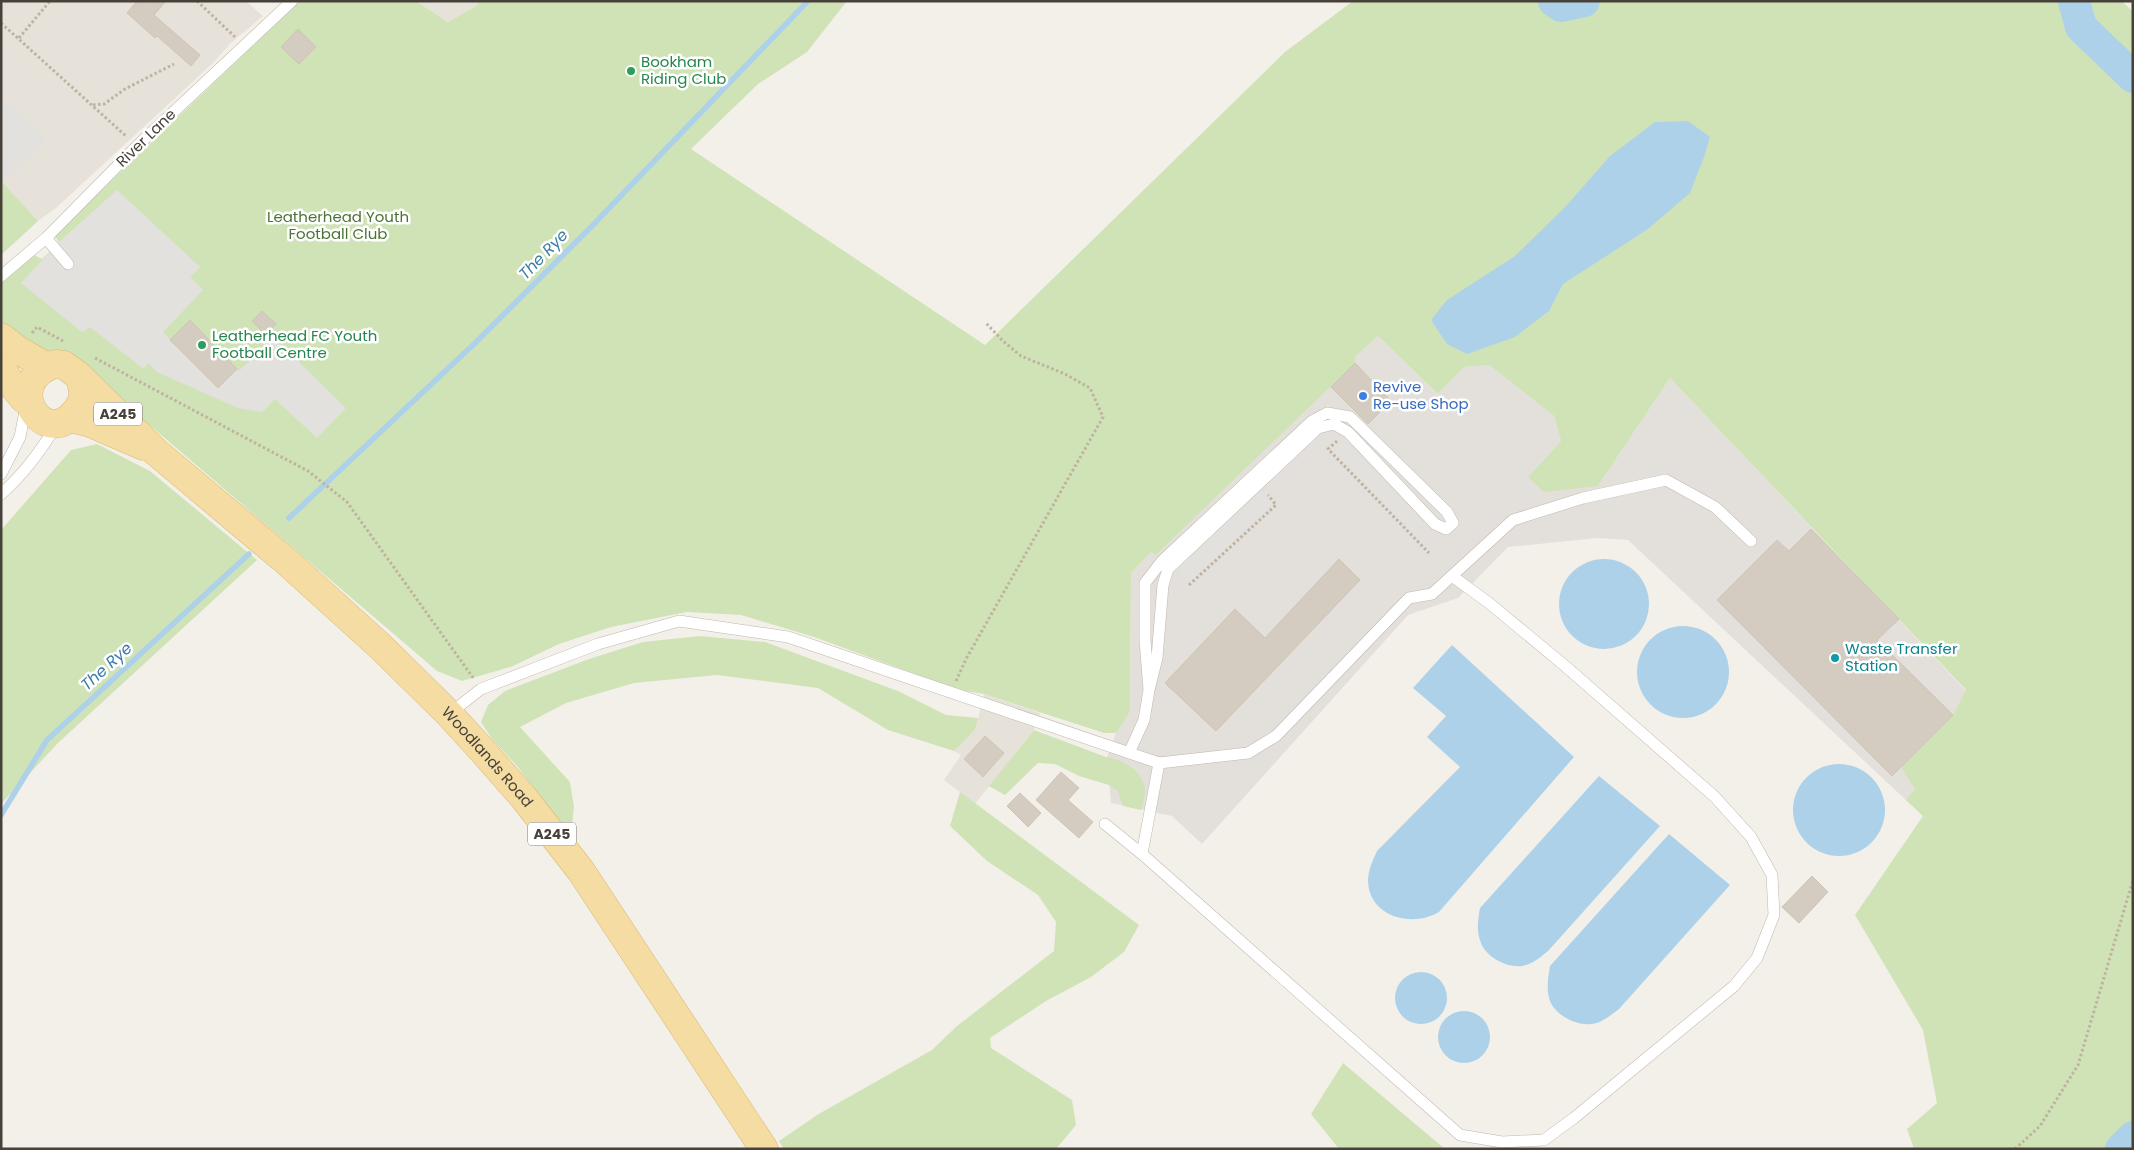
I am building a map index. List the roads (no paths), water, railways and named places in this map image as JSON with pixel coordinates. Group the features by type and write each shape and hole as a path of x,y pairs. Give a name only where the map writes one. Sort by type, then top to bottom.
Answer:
{"main road":[{"path":"25,402 24,390 32,375 47,366 55,364 64,366 84,365 84,395 82,403 64,420 48,423 38,420 31,414 25,402 10,382 7,351 47,366"},
{"name":"Woodlands Road","path":"84,365 156,452 287,562 381,647 449,714 524,798 581,870 764,1149"},
{"name":"Woodlands Road","path":"64,420 90,423 156,452"}],"lane":[{"name":"River Lane","path":"1,276 46,238 137,146 292,1"},
{"path":"46,238 68,264"},
{"path":"1,474 20,437 25,402"},
{"path":"1129,753 1144,720 1157,658 1163,585 1168,568 1318,428 1334,424 1348,432 1435,524 1446,529 1453,523 1446,512 1350,417 1327,413 1312,421 1162,561 1145,583 1145,640 1149,690"},
{"path":"1,494 28,467 64,420"},
{"path":"449,714 481,689 598,644 679,621 788,638 1159,763 1248,753 1276,736 1408,598 1432,594 1513,520 1583,498 1666,480 1715,507 1751,541"},
{"path":"1151,577 1160,574 1163,585"},
{"path":"1105,824 1142,854 1460,1135 1502,1142 1544,1140 1574,1118 1734,986 1757,958 1774,915 1772,875 1751,837 1715,798 1564,665 1489,603 1452,576"},
{"path":"1142,854 1159,763"}],"water":[{"path":"1688,121 1710,137 1690,193 1648,229 1563,284 1549,311 1515,337 1467,354 1447,344 1431,320 1447,300 1515,256 1567,205 1610,156 1655,122"},
{"path":"1604,559 1621,562 1636,572 1646,587 1649,604 1646,621 1636,636 1621,646 1604,649 1587,646 1572,636 1562,621 1559,604 1562,587 1572,572 1587,562"},
{"path":"1683,626 1701,630 1716,639 1725,654 1729,672 1725,690 1716,705 1701,714 1683,718 1665,714 1650,705 1641,690 1637,672 1641,654 1650,639 1665,630"},
{"path":"1452,645 1574,757 1439,912 1428,917 1405,919 1384,911 1376,903 1370,893 1369,873 1377,851 1460,767 1427,737 1446,716 1413,688"},
{"path":"1839,764 1856,768 1871,778 1881,793 1885,810 1881,827 1871,842 1856,852 1839,856 1822,852 1807,842 1797,827 1793,810 1797,793 1807,778 1822,768"},
{"path":"1599,776 1660,826 1543,955 1533,962 1522,966 1510,965 1492,957 1487,953 1479,939 1480,908"},
{"path":"1669,834 1730,885 1619,1009 1596,1023 1586,1024 1568,1019 1557,1011 1550,1001 1548,979 1550,966"},
{"path":"1421,972 1431,974 1439,980 1445,988 1447,998 1445,1008 1439,1016 1431,1022 1421,1024 1411,1022 1403,1016 1397,1008 1395,998 1397,988 1403,980 1411,974"},
{"path":"1464,1011 1474,1013 1482,1019 1488,1027 1490,1037 1488,1047 1482,1055 1474,1061 1464,1063 1454,1061 1446,1055 1440,1047 1438,1037 1440,1027 1446,1019 1454,1013"}],"waterway":[{"name":"The Rye","path":"289,518 473,345 591,227 808,1"},
{"path":"1554,1 1561,6 1584,1"},
{"path":"2074,1 2081,27 2133,77"},
{"name":"The Rye","path":"1,815 47,740 249,554"},
{"path":"2121,1149 2133,1137"}],"place":[{"name":"Bookham Riding Club","path":"631,71"},
{"name":"Leatherhead FC Youth Football Centre","path":"202,345"},
{"name":"Revive Re-use Shop","path":"1363,396"},
{"name":"Waste Transfer Station","path":"1835,658"}],"park label":[{"name":"Leatherhead Youth Football Club","path":"338,226"}]}
